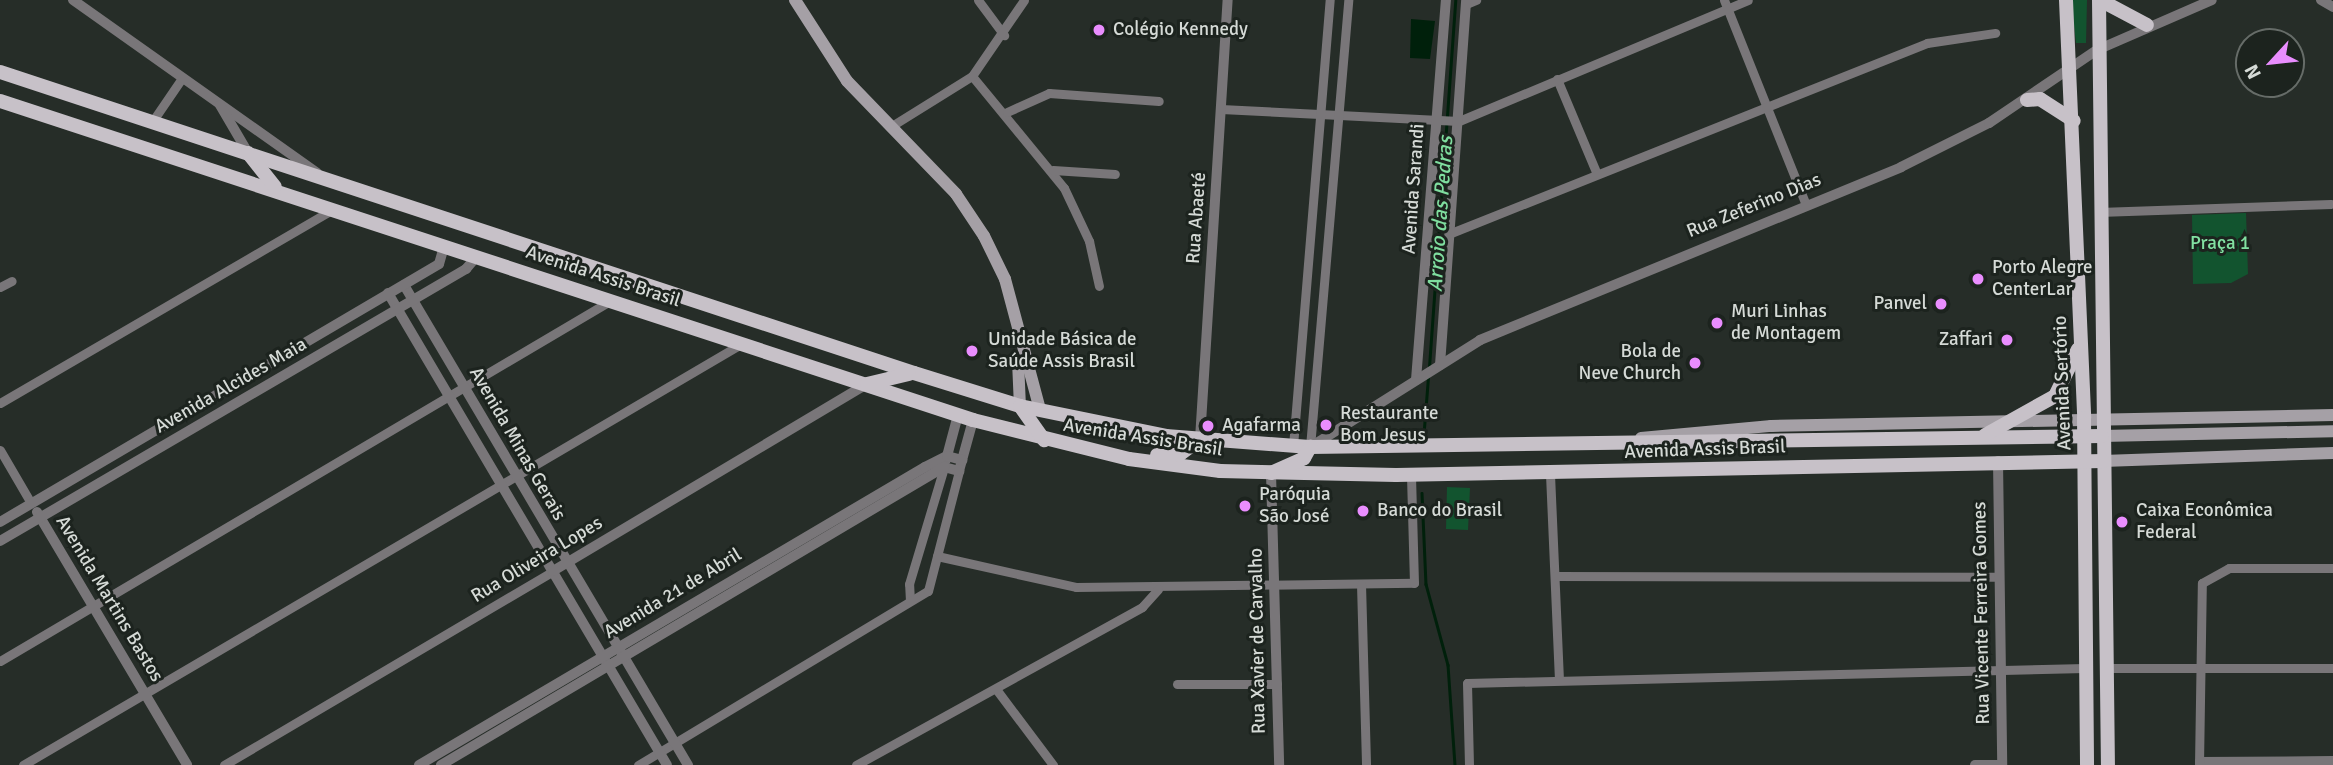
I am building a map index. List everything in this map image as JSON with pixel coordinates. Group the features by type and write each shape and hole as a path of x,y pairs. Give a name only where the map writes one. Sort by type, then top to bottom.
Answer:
{"main road":[{"path":"794,0 824,52 971,214 1005,279 1040,410"},
{"name":"Avenida Sertório","path":"2066,0 2072,72 2084,418 2087,765"},
{"path":"2100,0 2147,25"},
{"name":"Avenida Sertório","path":"2100,0 2097,50 2097,212 2108,765"},
{"path":"2070,38 2078,48 2097,50"},
{"name":"Avenida Assis Brasil","path":"0,72 1020,406 1200,439 1310,447 2333,431"},
{"path":"2027,100 2040,99 2074,121"},
{"name":"Avenida Assis Brasil","path":"0,101 744,342 973,420 1044,440 1129,459 1271,473 1411,475 1550,474 1998,461 2085,462 2333,453"},
{"path":"248,153 283,193"},
{"path":"468,227 476,257"},
{"path":"1016,323 1020,406 1044,440"},
{"path":"1981,437 2055,396 2080,341"},
{"path":"867,384 914,373"},
{"name":"Avenida Assis Brasil","path":"1612,443 1687,430 2017,418 2333,415"},
{"path":"1129,459 1179,455 1200,439"},
{"path":"1271,473 1304,458 1310,447"}],"street":[{"path":"73,0 328,180"},
{"path":"978,0 1004,35"},
{"path":"890,127 972,76 1004,35 1024,0"},
{"name":"Rua Abaeté","path":"1200,439 1228,0"},
{"path":"1293,446 1330,0"},
{"path":"1310,447 1348,0"},
{"name":"Avenida Sarandi","path":"1437,367 1451,233 1446,0"},
{"path":"1221,109 1448,122 1557,79 1726,4 1748,0"},
{"name":"Rua Zeferino Dias","path":"1310,447 1437,367 1523,320 1901,167 2027,100 2072,72 2097,50 2147,25 2212,0"},
{"path":"2324,0 2333,7"},
{"name":"Avenida Sarandi","path":"1419,378 1448,122 1469,1"},
{"path":"1726,4 1806,205"},
{"path":"1451,233 1941,38 1995,33"},
{"path":"972,76 1007,112 1053,170 1089,241 1099,286"},
{"path":"152,122 182,78"},
{"path":"1557,79 1597,174"},
{"path":"1007,112 1049,93 1158,101"},
{"path":"219,103 248,153"},
{"path":"1053,170 1115,174"},
{"path":"2097,212 2331,204"},
{"path":"0,403 331,210"},
{"name":"Avenida Alcides Maia","path":"0,522 439,264 444,247"},
{"name":"Avenida Alcides Maia","path":"0,541 397,309 476,257"},
{"path":"0,287 12,281"},
{"name":"Avenida Minas Gerais","path":"404,285 514,476 688,765"},
{"name":"Avenida Minas Gerais","path":"388,293 667,765"},
{"path":"1307,297 1324,298"},
{"path":"0,661 610,300"},
{"path":"23,765 744,342"},
{"name":"Rua Oliveira Lopes","path":"224,765 867,384"},
{"path":"910,601 909,584 958,415"},
{"path":"638,765 931,586 973,420"},
{"name":"Avenida Martins Bastos","path":"0,450 187,765"},
{"path":"945,461 960,466"},
{"name":"Avenida 21 de Abril","path":"423,764 603,656 734,584 945,461"},
{"name":"Rua Vicente Ferreira Gomes","path":"1998,461 1998,672 2002,765"},
{"name":"Rua Xavier de Carvalho","path":"1271,473 1279,765"},
{"path":"1550,474 1559,677"},
{"path":"937,556 1076,587 1158,589 1414,583 1411,475"},
{"path":"2333,568 2229,568 2211,574 2199,590 2199,763 2333,760"},
{"path":"1555,576 1998,577"},
{"name":"Avenida 21 de Abril","path":"441,765 624,659 734,584"},
{"path":"1362,584 1366,765"},
{"path":"856,765 1142,607 1158,589"},
{"path":"1469,765 1467,683 1559,677 1998,672 2085,668"},
{"path":"2105,668 2333,668"},
{"path":"1177,684 1277,684"},
{"path":"996,689 1053,765"},
{"path":"1975,765 2002,765"}],"green space":[{"path":"2071,0 2087,0 2086,43 2076,43"},
{"name":"Praça 1","path":"2246,213 2248,274 2231,283 2193,284 2192,215"},
{"path":"1447,487 1470,488 1468,530 1446,529"}],"shaded area":[{"path":"1411,19 1435,21 1430,59 1410,58"}],"waterway":[{"name":"Arroio das Pedras","path":"1429,367 1455,0"},
{"name":"Arroio das Pedras","path":"1424,428 1428,377"},
{"name":"Arroio das Pedras","path":"1422,493 1426,584 1448,665 1455,765"}],"place":[{"name":"Colégio Kennedy","path":"1099,30"},
{"name":"Porto Alegre CenterLar","path":"1978,279"},
{"name":"Panvel","path":"1941,304"},
{"name":"Muri Linhas de Montagem","path":"1717,323"},
{"name":"Zaffari","path":"2007,340"},
{"name":"Unidade Básica de Saúde Assis Brasil","path":"972,351"},
{"name":"Bola de Neve Church","path":"1695,363"},
{"name":"Restaurante Bom Jesus","path":"1326,425"},
{"name":"Agafarma","path":"1208,426"},
{"name":"Paróquia São José","path":"1245,506"},
{"name":"Banco do Brasil","path":"1363,511"},
{"name":"Caixa Econômica Federal","path":"2122,522"}]}
